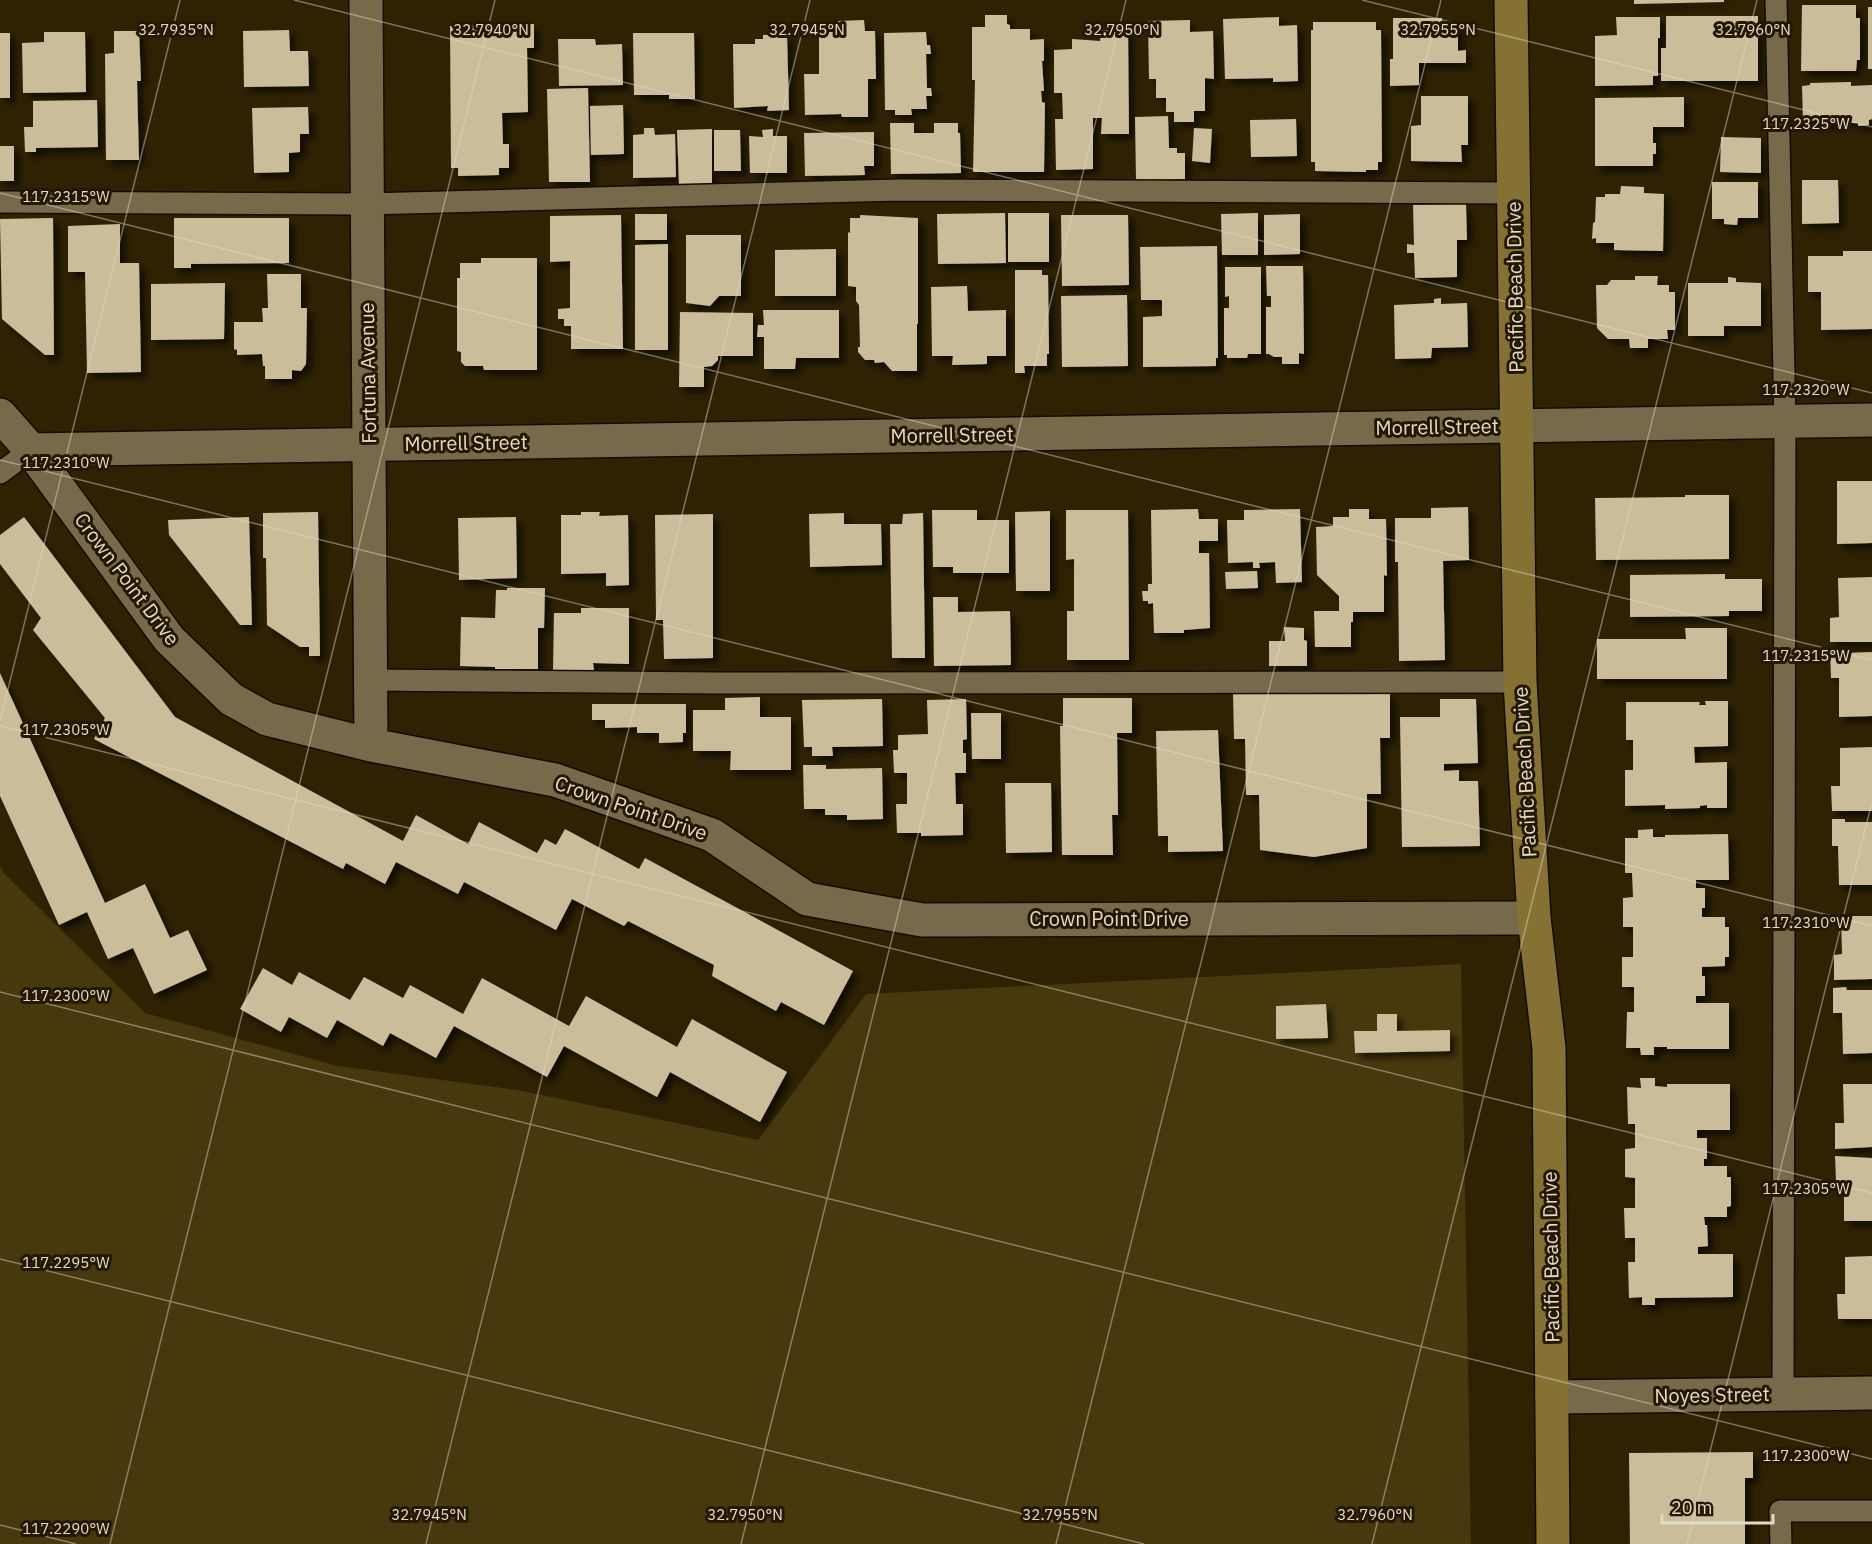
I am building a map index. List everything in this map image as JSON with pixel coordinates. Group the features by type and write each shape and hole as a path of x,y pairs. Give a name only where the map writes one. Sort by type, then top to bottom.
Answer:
{"street":[{"name":"Fortuna Avenue","path":"366,0 371,745"},
{"name":"Pacific Beach Drive","path":"1511,0 1520,682 1534,918 1549,1048 1553,1544"},
{"name":"Crown Point Drive","path":"0,415 31,450 169,639 231,699 267,719 371,745 555,780 712,835 807,899 922,920 1534,918"},
{"name":"Morrell Street","path":"31,450 1872,420"},
{"name":"Noyes Street","path":"1552,1397 1872,1393"}],"lane":[{"path":"1776,0 1785,422 1783,1394"},
{"path":"0,202 367,204 899,190 1514,194"},
{"path":"0,473 31,450"},
{"path":"370,680 1520,682"},
{"path":"1780,1544 1780,1511 1872,1511"}],"shaded area":[{"path":"0,866 4,873 145,1013 338,1066 518,1090 758,1140 866,994 1461,964 1471,1544 0,1544"}],"building":[{"path":"1634,0 1724,0 1724,2 1634,4"},
{"path":"1802,5 1856,5 1856,18 1860,18 1860,60 1857,60 1856,71 1801,71"},
{"path":"1868,7 1872,7 1872,69 1868,69"},
{"path":"985,15 1007,15 1007,24 1010,25 1010,29 1030,29 1030,40 1044,39 1044,61 1042,61 1044,91 1041,91 1042,102 1045,103 1044,172 973,172 975,80 972,80 972,27 985,27"},
{"path":"1666,16 1758,16 1758,81 1661,81 1661,48 1666,48"},
{"path":"1279,17 1279,26 1297,25 1298,81 1273,82 1273,78 1225,79 1223,19"},
{"path":"1616,17 1660,17 1658,76 1653,76 1653,85 1595,86 1595,36 1617,35"},
{"path":"1393,18 1442,18 1442,24 1458,24 1458,51 1466,50 1466,63 1419,63 1419,85 1390,86 1390,59 1393,59"},
{"path":"864,20 865,31 875,31 876,79 868,79 868,117 842,117 841,114 805,115 804,74 819,74 819,32 838,32 838,21"},
{"path":"1190,20 1190,32 1213,31 1214,79 1205,78 1205,111 1194,111 1194,122 1174,122 1174,112 1166,112 1166,98 1156,98 1156,79 1149,79 1148,21"},
{"path":"1313,22 1376,22 1376,30 1381,30 1382,162 1378,162 1378,170 1366,170 1366,172 1315,171 1315,162 1311,162 1311,30 1313,30"},
{"path":"534,24 534,48 527,48 528,112 502,113 503,144 509,144 509,168 499,168 499,175 458,176 458,168 451,168 450,26"},
{"path":"1128,29 1129,134 1101,134 1102,118 1093,118 1093,169 1056,170 1055,119 1063,119 1062,93 1054,93 1054,50 1072,49 1072,39 1100,41 1101,30"},
{"path":"289,30 290,51 308,51 309,86 244,87 243,31"},
{"path":"114,31 139,31 141,81 137,81 139,160 106,160 105,54 114,53"},
{"path":"44,32 85,32 86,92 23,93 22,43 44,42"},
{"path":"926,32 927,45 930,45 931,54 926,54 927,88 931,88 932,96 926,96 927,109 911,109 912,115 895,115 895,110 885,110 884,33"},
{"path":"0,33 10,33 10,98 0,98"},
{"path":"633,33 694,33 695,99 669,99 669,95 634,95"},
{"path":"787,34 789,110 767,111 768,106 734,108 733,44 755,44 755,39 763,39 763,35"},
{"path":"558,39 595,39 596,45 622,44 623,85 559,86"},
{"path":"1851,82 1851,86 1872,85 1872,119 1869,120 1869,125 1858,126 1858,123 1851,123 1852,120 1836,121 1836,124 1816,124 1817,121 1803,122 1802,86 1810,85 1810,83"},
{"path":"588,88 590,182 549,182 547,89"},
{"path":"1421,96 1468,96 1468,145 1461,145 1462,162 1411,161 1411,126 1421,125"},
{"path":"1684,97 1684,127 1653,127 1656,154 1653,154 1653,166 1595,166 1595,98"},
{"path":"97,100 98,147 36,148 36,152 25,152 24,127 33,127 33,101"},
{"path":"623,105 624,154 591,155 590,106"},
{"path":"308,107 309,134 300,134 300,152 289,153 289,172 254,173 252,108"},
{"path":"1168,116 1169,148 1177,148 1177,153 1185,153 1185,179 1136,180 1135,117"},
{"path":"1296,119 1297,156 1251,157 1250,120"},
{"path":"890,123 914,123 914,133 934,133 934,123 958,123 961,173 891,174"},
{"path":"644,128 654,128 655,135 675,134 676,177 633,178 633,135 644,134"},
{"path":"1194,128 1212,129 1210,163 1192,161"},
{"path":"712,129 712,184 679,184 677,130"},
{"path":"773,129 773,136 787,136 787,173 750,173 749,136 763,137 762,130"},
{"path":"714,130 740,130 741,171 714,171"},
{"path":"874,132 874,166 864,166 865,175 805,176 804,133"},
{"path":"1721,137 1761,138 1761,173 1720,172"},
{"path":"0,146 14,146 14,181 0,181"},
{"path":"1802,180 1838,180 1839,223 1802,224"},
{"path":"1712,182 1758,182 1758,218 1738,218 1737,225 1724,224 1724,219 1712,219"},
{"path":"1621,186 1644,187 1644,193 1664,194 1663,251 1614,250 1614,243 1596,243 1596,238 1592,239 1596,197 1605,197 1605,194 1620,194"},
{"path":"1466,204 1467,240 1457,240 1457,277 1415,278 1414,253 1407,253 1407,244 1414,245 1413,205"},
{"path":"1005,213 1006,263 938,264 937,214"},
{"path":"1008,213 1049,213 1049,262 1008,262"},
{"path":"1258,213 1258,255 1222,255 1221,214"},
{"path":"635,214 667,214 667,240 635,240"},
{"path":"1300,214 1300,254 1264,255 1264,215"},
{"path":"621,215 623,349 571,349 571,326 564,326 564,319 558,319 558,309 570,308 570,261 550,262 550,216"},
{"path":"860,215 918,218 917,371 892,371 884,362 875,363 874,360 865,360 858,352 858,347 860,347 859,305 856,301 856,287 848,286 848,232 850,233 850,218 860,218"},
{"path":"1061,215 1128,215 1129,285 1062,286"},
{"path":"53,218 54,355 45,355 2,319 0,219"},
{"path":"174,218 289,218 289,263 191,264 191,268 174,268"},
{"path":"120,224 120,263 139,263 141,372 87,373 85,272 68,272 68,226"},
{"path":"686,235 741,235 741,296 719,296 710,306 686,303"},
{"path":"668,244 668,350 635,350 635,245"},
{"path":"1217,246 1218,358 1216,358 1216,366 1143,367 1143,317 1162,316 1162,301 1141,300 1140,247"},
{"path":"836,249 836,296 775,296 775,250"},
{"path":"1843,251 1872,251 1872,329 1821,330 1821,292 1808,292 1808,256 1843,256"},
{"path":"481,258 537,258 537,370 484,370 483,366 465,366 461,362 461,352 457,351 457,278 460,278 460,263 481,263"},
{"path":"1266,266 1303,266 1304,354 1299,353 1299,364 1282,364 1282,357 1266,354 1266,307 1271,307 1271,296 1267,296"},
{"path":"1225,267 1261,267 1261,354 1248,354 1247,358 1227,358 1227,355 1224,355 1224,308 1229,308 1229,296 1225,297"},
{"path":"1015,270 1042,270 1042,275 1048,275 1049,354 1047,354 1047,366 1024,366 1025,373 1015,373"},
{"path":"267,274 301,274 301,308 307,308 306,364 301,371 292,370 292,379 265,379 262,354 237,355 237,350 234,349 234,322 263,322 262,308 268,308"},
{"path":"1635,276 1658,276 1657,285 1669,285 1669,292 1675,292 1675,330 1667,330 1668,339 1648,339 1648,348 1630,348 1629,339 1608,339 1597,328 1596,285 1607,285 1611,280 1635,280"},
{"path":"1728,277 1736,278 1736,282 1761,283 1761,326 1724,326 1724,336 1688,336 1688,283 1728,283"},
{"path":"225,283 224,339 151,340 151,284"},
{"path":"967,286 968,311 1006,310 1006,356 987,356 987,364 952,365 953,356 932,356 931,287"},
{"path":"1127,295 1128,366 1062,367 1061,296"},
{"path":"1441,298 1441,304 1467,303 1468,347 1432,348 1431,358 1395,359 1394,305 1434,303 1434,299"},
{"path":"763,310 839,310 839,358 796,358 795,369 764,369 764,337 757,337 758,325 764,325"},
{"path":"680,312 753,313 753,356 718,356 718,360 712,366 704,367 704,387 679,387"},
{"path":"1837,481 1872,481 1872,543 1837,544"},
{"path":"1685,495 1729,495 1729,559 1596,560 1595,498 1685,497"},
{"path":"1468,507 1469,560 1443,561 1445,660 1399,661 1395,518 1431,518 1431,508"},
{"path":"1198,509 1199,519 1218,519 1218,541 1199,541 1199,553 1209,553 1210,628 1184,630 1184,633 1154,633 1153,603 1148,604 1148,601 1143,601 1142,591 1148,591 1148,584 1152,584 1151,510"},
{"path":"1300,509 1302,582 1276,583 1275,562 1259,563 1260,568 1253,568 1253,562 1228,563 1227,520 1244,520 1244,510"},
{"path":"1349,509 1369,509 1369,519 1386,519 1387,576 1384,575 1384,612 1353,612 1351,647 1315,647 1314,611 1339,611 1339,596 1317,575 1316,527 1333,526 1333,517 1349,517"},
{"path":"932,510 977,510 977,520 1009,520 1009,573 953,573 953,567 933,567"},
{"path":"1066,510 1128,510 1129,660 1067,660 1067,611 1074,611 1074,559 1066,560"},
{"path":"1050,511 1050,591 1016,591 1015,512"},
{"path":"318,512 320,656 309,656 309,647 300,647 267,625 263,513"},
{"path":"581,512 600,512 599,516 628,515 629,585 606,586 606,573 561,574 561,515 581,515"},
{"path":"844,513 844,524 881,524 882,565 810,567 809,514"},
{"path":"923,513 925,658 892,658 890,524 902,524 903,514"},
{"path":"713,514 713,658 664,659 663,620 656,620 655,515"},
{"path":"24,517 175,717 403,841 416,815 468,844 479,822 537,853 545,839 556,845 565,829 639,869 645,858 853,971 824,1025 781,1002 776,1011 712,976 714,965 628,921 624,926 572,899 556,930 464,882 458,894 396,862 385,884 346,863 343,869 94,739 105,718 33,630 41,618 0,564 0,535"},
{"path":"249,517 252,625 240,625 169,535 168,520"},
{"path":"516,517 517,578 459,580 458,518"},
{"path":"1257,571 1258,588 1226,589 1225,572"},
{"path":"1725,574 1725,579 1762,579 1762,611 1729,611 1729,616 1630,617 1630,575"},
{"path":"1872,577 1872,642 1830,642 1830,618 1839,617 1838,578"},
{"path":"507,588 545,588 544,628 538,628 538,669 460,666 461,617 495,618 496,590 507,590"},
{"path":"933,597 958,597 958,612 1010,611 1011,665 934,666"},
{"path":"581,608 629,608 629,664 593,663 594,670 553,670 554,613 581,613"},
{"path":"1284,627 1304,628 1304,640 1307,641 1307,666 1269,666 1269,641 1285,641"},
{"path":"1685,628 1727,628 1727,679 1597,679 1597,639 1686,639"},
{"path":"1830,651 1872,652 1872,716 1839,717 1839,678 1831,678"},
{"path":"0,673 105,903 145,884 170,938 188,930 207,970 154,994 133,948 108,959 87,912 59,925 0,796"},
{"path":"1390,692 1390,738 1380,738 1381,794 1367,794 1367,848 1314,857 1260,850 1259,795 1246,795 1245,739 1234,739 1233,694"},
{"path":"760,697 760,717 791,717 791,770 730,770 731,751 693,751 693,710 725,710 725,698"},
{"path":"1063,698 1132,698 1132,733 1117,733 1118,815 1112,815 1113,855 1062,855 1060,726 1063,726"},
{"path":"882,699 883,746 832,747 833,756 812,756 812,747 804,747 802,700"},
{"path":"966,699 967,739 963,740 963,753 966,753 966,773 955,773 956,804 963,804 963,835 921,836 921,833 897,833 896,804 907,804 907,773 894,773 893,750 898,750 898,735 928,734 927,700"},
{"path":"1440,699 1476,699 1478,763 1444,764 1444,771 1459,770 1459,781 1478,781 1480,846 1402,847 1400,717 1440,717"},
{"path":"1705,701 1728,701 1728,746 1694,747 1695,763 1727,762 1727,808 1707,808 1707,805 1700,806 1700,808 1665,809 1665,805 1625,806 1625,770 1633,770 1633,740 1626,740 1626,702 1700,702 1699,705 1706,705"},
{"path":"592,704 686,704 686,733 683,733 683,742 659,743 659,733 637,733 637,727 605,728 605,720 592,720"},
{"path":"971,713 1001,713 1001,759 972,759"},
{"path":"1218,730 1223,851 1168,852 1168,836 1158,836 1156,731"},
{"path":"1872,747 1872,811 1832,811 1831,786 1840,786 1840,748"},
{"path":"803,765 826,765 826,769 882,768 883,819 847,820 847,815 825,815 825,809 804,809"},
{"path":"1005,783 1051,783 1052,852 1006,853"},
{"path":"1832,819 1845,819 1845,822 1872,822 1872,885 1839,885 1838,846 1832,846"},
{"path":"1653,829 1653,837 1728,834 1729,880 1696,880 1696,888 1705,888 1705,908 1702,908 1702,917 1725,917 1725,927 1729,927 1729,957 1725,957 1725,966 1702,967 1702,976 1705,976 1705,996 1696,996 1696,1003 1729,1003 1729,1049 1654,1047 1654,1055 1641,1055 1640,1048 1626,1048 1627,1012 1634,1012 1634,987 1622,987 1622,957 1633,957 1633,927 1623,927 1623,898 1633,897 1632,873 1625,873 1625,838 1638,838 1638,830"},
{"path":"1841,916 1872,916 1872,979 1834,980 1834,955 1842,954"},
{"path":"263,968 292,985 299,972 350,1000 364,977 403,998 410,985 463,1014 482,978 569,1026 586,996 677,1047 692,1019 787,1072 760,1122 670,1072 657,1097 564,1046 547,1077 454,1026 436,1058 390,1033 383,1046 337,1020 327,1038 289,1017 281,1032 240,1009"},
{"path":"1846,987 1847,990 1872,990 1872,1053 1843,1054 1842,1013 1833,1013 1833,988"},
{"path":"1326,1004 1328,1038 1276,1039 1276,1006"},
{"path":"1377,1014 1397,1014 1397,1031 1450,1030 1450,1051 1355,1053 1354,1031 1377,1031"},
{"path":"1640,1078 1655,1078 1655,1086 1667,1087 1667,1084 1730,1084 1730,1130 1697,1130 1697,1138 1707,1138 1707,1159 1704,1159 1704,1166 1727,1166 1727,1177 1731,1177 1731,1206 1727,1207 1727,1217 1704,1217 1705,1225 1707,1225 1708,1246 1698,1247 1698,1254 1733,1254 1733,1297 1655,1298 1655,1305 1642,1305 1642,1297 1629,1298 1628,1262 1635,1262 1635,1238 1625,1238 1624,1208 1635,1208 1635,1178 1625,1177 1625,1149 1635,1148 1635,1124 1628,1124 1627,1087 1641,1088"},
{"path":"1843,1084 1872,1084 1872,1147 1835,1149 1835,1123 1844,1123"},
{"path":"1835,1156 1872,1158 1872,1221 1844,1221 1844,1181 1836,1181"},
{"path":"1872,1256 1872,1319 1838,1319 1837,1294 1845,1294 1845,1257"},
{"path":"1753,1452 1753,1478 1745,1478 1745,1544 1630,1544 1629,1453"}]}
